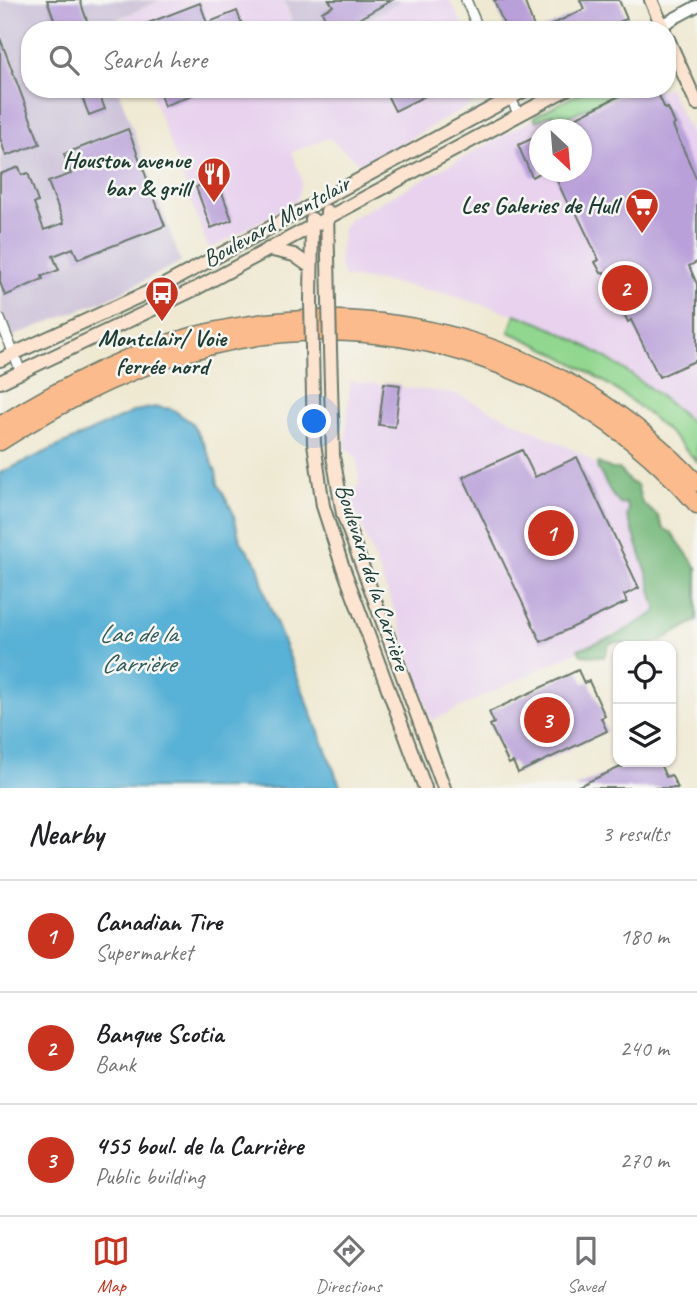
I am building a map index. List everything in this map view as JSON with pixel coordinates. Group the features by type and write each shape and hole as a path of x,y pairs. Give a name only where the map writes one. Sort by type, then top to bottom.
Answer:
{"highway":[{"path":"3,422 100,370 147,350 191,336 269,321 328,318 373,320 416,326 462,337 509,353 554,373 607,404 638,427 697,482"},
{"path":"0,442 109,382 189,352 237,340 275,335 317,332 376,335 426,343 470,355 518,372 551,388 626,436 662,468 697,505"}],"main road":[{"path":"651,0 659,21"},
{"path":"676,58 697,104"},
{"path":"676,69 686,80"},
{"name":"Boulevard Montclair","path":"0,360 151,292 313,205 502,98"},
{"name":"Boulevard Montclair","path":"0,382 174,300 551,98"},
{"name":"Boulevard de la Carrière","path":"326,197 333,456 343,514 444,788"},
{"name":"Boulevard de la Carrière","path":"313,205 311,302 315,448 323,506 341,562 425,788"},
{"path":"268,249 294,255 311,267"}],"street":[{"path":"466,0 476,21"},
{"path":"676,21 697,6"},
{"path":"511,98 519,116"},
{"path":"0,320 21,372"}],"shaded area":[{"path":"0,0 161,0 114,21 21,21 21,98 121,98 181,262 105,300 1,341"},
{"path":"161,0 283,0 291,21 126,21 124,17"},
{"path":"284,0 402,0 365,21 292,21"},
{"path":"402,0 450,0 460,21 365,21"},
{"path":"153,98 484,98 361,165 329,138 292,152 302,181 297,201 214,247 208,247"},
{"name":"Les Galeries de Hull","path":"572,98 673,98 697,146 697,427 655,391 534,320 443,293 344,277 339,264 343,229 350,219 529,122 529,182 592,182 592,119 534,119"},
{"path":"350,381 457,394 582,454 626,489 697,595 431,721 401,627 350,497 359,485 357,457 345,448"}],"green space":[{"path":"570,98 608,98 563,119 554,119 552,114 535,119 534,117"},
{"path":"515,314 565,334 612,361 677,410 697,427 697,462 656,421 611,386 562,357 509,332"},
{"path":"598,463 619,469 630,482 637,485 642,503 658,516 663,528 672,533 697,568 697,621 662,641 613,641 604,657 581,655 578,649 615,636 657,609 627,516 629,509 626,503 620,504 613,496 597,467"}],"water":[{"name":"Lac de la Carrière","path":"156,407 172,409 192,423 205,446 216,471 218,484 233,512 240,540 258,565 266,597 341,788 0,788 0,473 135,411"}],"building":[{"path":"47,0 80,0 87,21 55,21"},
{"path":"329,0 392,0 355,21 327,21 322,12 333,6"},
{"path":"494,0 524,0 532,21 502,21"},
{"path":"580,0 619,0 627,19 559,21 584,9"},
{"path":"200,3 206,21 153,21"},
{"path":"237,11 241,21 212,21"},
{"path":"0,38 40,144 6,156 0,138"},
{"path":"82,98 101,98 105,109 89,115"},
{"path":"161,98 184,98 164,106"},
{"path":"388,98 421,98 395,111"},
{"name":"Les Galeries de Hull","path":"615,98 660,98 665,109 668,108 697,180 697,262 689,266 697,284 697,360 659,377 631,320 628,322 604,272 601,273 595,262 599,260 575,210 571,211 558,182 592,182 592,119 573,119"},
{"path":"128,129 165,226 78,259 73,248 53,256 59,270 5,296 0,282 0,174 19,167 22,175 28,173 38,202 34,203 44,230 64,223 48,182 71,174 64,154"},
{"path":"529,140 529,170 518,145"},
{"name":"Houston avenue bar & grill","path":"217,179 232,220 211,228 196,187"},
{"path":"384,383 400,385 395,427 379,425"},
{"path":"522,450 535,477 577,457 639,588 624,595 627,602 541,642 463,477"},
{"path":"578,670 584,683 589,681 605,716 601,718 607,731 518,773 513,762 509,764 490,725 494,723 489,712"},
{"path":"621,767 661,767 666,777 671,775 678,788 574,788"}],"place":[{"name":"Houston avenue bar & grill","path":"214,204"},
{"name":"Les Galeries de Hull","path":"642,235"},
{"name":"Banque Scotia","path":"625,288"},
{"name":"Montclair/ Voie ferrée nord","path":"162,323"},
{"name":"Canadian Tire","path":"551,533"},
{"name":"455 boul. de la Carrière","path":"547,720"}]}
